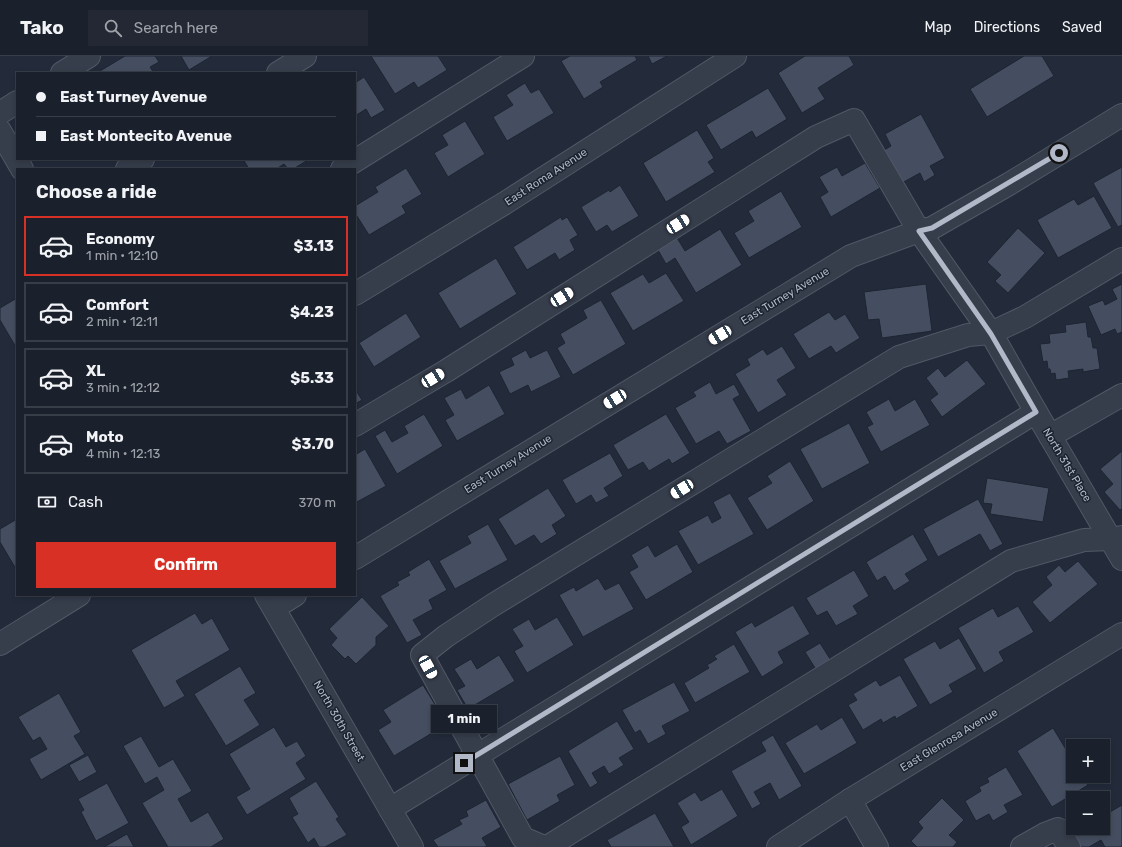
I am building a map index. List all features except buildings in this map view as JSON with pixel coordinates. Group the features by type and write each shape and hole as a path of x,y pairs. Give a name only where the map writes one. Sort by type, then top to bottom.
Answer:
{"street":[{"path":"64,72 89,56"},
{"path":"280,72 305,56"},
{"path":"344,168 523,56"},
{"name":"East Roma Avenue","path":"356,293 505,203 735,56"},
{"path":"0,113 16,103"},
{"name":"East Turney Avenue","path":"356,557 850,256 919,231 932,228 1009,184 1122,115"},
{"name":"North 31st Place","path":"356,424 446,371 816,137 854,120 919,231 991,334 1050,436 1116,538 1122,559"},
{"path":"0,131 16,159"},
{"path":"129,168 141,160"},
{"path":"544,847 523,838 422,655 446,636 493,604 899,357 968,335 991,334 1025,317 1122,259"},
{"path":"1050,436 1122,395"},
{"path":"390,809 1036,412"},
{"path":"547,847 1011,561 1084,540 1116,538"},
{"path":"0,644 77,596"},
{"path":"270,602 291,596"},
{"name":"North 30th Street","path":"270,602 412,847"},
{"name":"East Glenrosa Avenue","path":"778,847 850,800 1122,634"},
{"path":"850,800 877,847"},
{"path":"1022,847 1044,834 1058,829 1069,847"}],"route":[{"path":"464,763 1036,412 991,334 919,231 932,228 1009,184 1059,153"}]}
